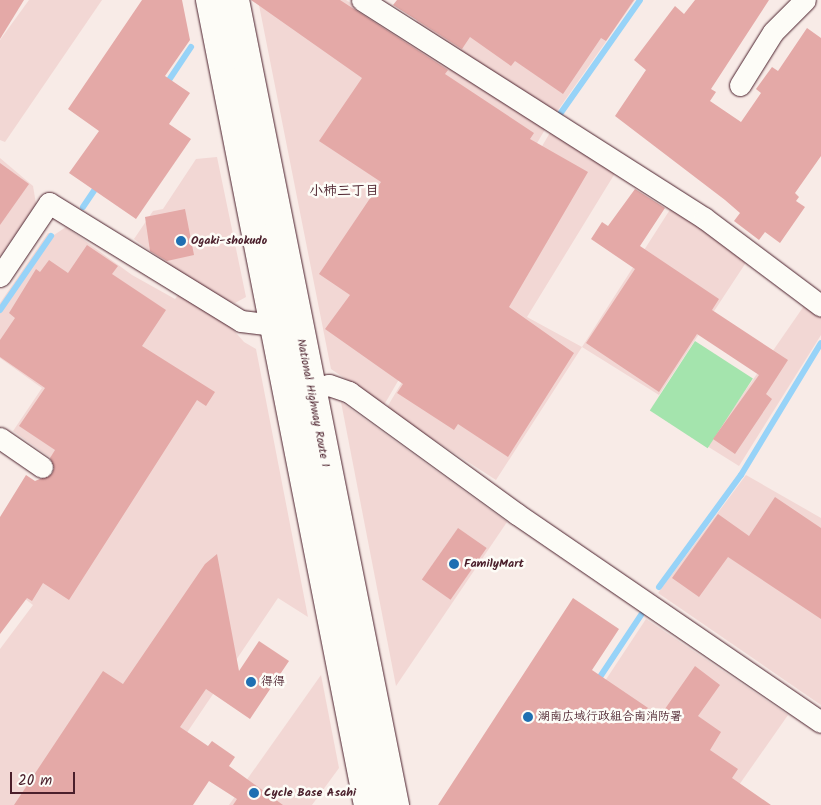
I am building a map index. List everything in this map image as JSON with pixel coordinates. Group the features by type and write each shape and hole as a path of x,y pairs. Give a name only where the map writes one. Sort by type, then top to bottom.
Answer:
{"highway":[{"name":"National Highway Route 1","path":"210,0 368,805"},
{"name":"National Highway Route 1","path":"235,0 310,389 395,805"}],"street":[{"path":"362,0 704,218 821,306"},
{"path":"740,85 773,32 805,0"},
{"path":"0,276 49,203 241,320 274,325"},
{"path":"310,389 329,385 349,392 517,514 821,722"},
{"path":"0,438 42,467"}],"shaded area":[{"path":"29,0 102,0 5,142 0,140 0,40"},
{"path":"258,0 346,0 477,86 547,126 384,405 331,369"},
{"path":"431,0 635,0 556,113 413,26"},
{"path":"551,131 617,170 527,317 582,347 496,480 386,409"},
{"path":"217,157 246,297 235,303 224,300 177,271 134,239 153,211 163,209 196,159"},
{"path":"0,158 33,186 36,204 0,257"},
{"path":"671,208 747,261 659,395 582,347"},
{"path":"66,227 132,275 175,299 182,290 223,318 244,342 256,349 308,617 278,598 138,805 0,805 0,649 33,605 0,580 65,468 13,431 42,388 0,358 0,303 48,233 54,235"},
{"path":"806,303 821,315 821,335 739,466 707,446"},
{"path":"341,402 507,522 396,686"},
{"path":"746,475 821,518 821,705 658,593"},
{"path":"646,619 788,715 725,805 523,805"},
{"path":"321,675 339,768 312,805 229,805"}],"green space":[{"path":"695,341 753,379 708,448 650,411"}],"building":[{"path":"0,0 24,0 0,39"},
{"path":"142,0 182,0 190,40 165,76 190,93 169,124 191,139 136,219 69,173 99,131 68,109"},
{"path":"251,0 340,0 448,70 445,74 534,133 530,139 588,172 509,307 574,353 508,457 458,424 454,430 397,393 403,384 325,329 350,295 319,274 381,182 319,141 362,78"},
{"path":"397,0 634,0 606,41 601,38 563,94 515,61 511,66 470,37 462,49 393,5"},
{"path":"695,0 769,0 711,89 716,92 710,101 741,122 761,93 756,89 772,67 778,71 807,28 821,38 821,156 795,193 799,197 796,201 805,207 780,243 765,232 759,240 734,221 740,213 615,116 646,70 634,60 675,6 684,14"},
{"path":"0,163 29,184 0,225"},
{"path":"635,189 665,208 640,246 719,299 712,310 788,360 766,394 772,399 735,454 713,439 759,375 697,334 659,392 586,343 635,269 591,239 602,222 608,226"},
{"path":"185,209 194,255 167,261 150,251 145,217"},
{"path":"87,245 118,266 112,274 166,310 142,346 215,392 206,406 197,400 69,600 43,583 32,601 27,598 0,634 0,517 26,475 35,481 52,474 54,468 50,458 55,450 19,426 45,388 0,357 0,340 15,318 9,313 36,269 40,272 49,260 68,273"},
{"path":"775,497 821,528 821,619 728,557 699,597 672,578 718,514 749,536"},
{"name":"FamilyMart","path":"458,528 487,548 451,600 422,580"},
{"path":"217,554 239,671 259,641 289,661 250,719 206,689 180,727 208,746 212,741 235,757 229,766 283,805 233,805 237,799 209,781 193,805 14,805 103,671 123,684 205,564"},
{"path":"573,598 619,629 592,670 660,716 695,666 720,685 698,716 721,732 710,750 738,769 732,778 771,805 438,805"}],"waterway":[{"path":"560,114 640,0"},
{"path":"165,86 191,47"},
{"path":"83,207 99,183"},
{"path":"0,310 51,236"},
{"path":"659,587 741,475 821,343"},
{"path":"596,683 641,615"}],"place":[{"name":"Ogaki-shokudo","path":"181,241"},
{"name":"FamilyMart","path":"454,564"},
{"name":"得得","path":"251,682"},
{"name":"湖南広域行政組合南消防署","path":"528,717"},
{"name":"Cycle Base Asahi","path":"254,793"}],"district":[{"name":"小柿三丁目","path":"344,191"}]}
